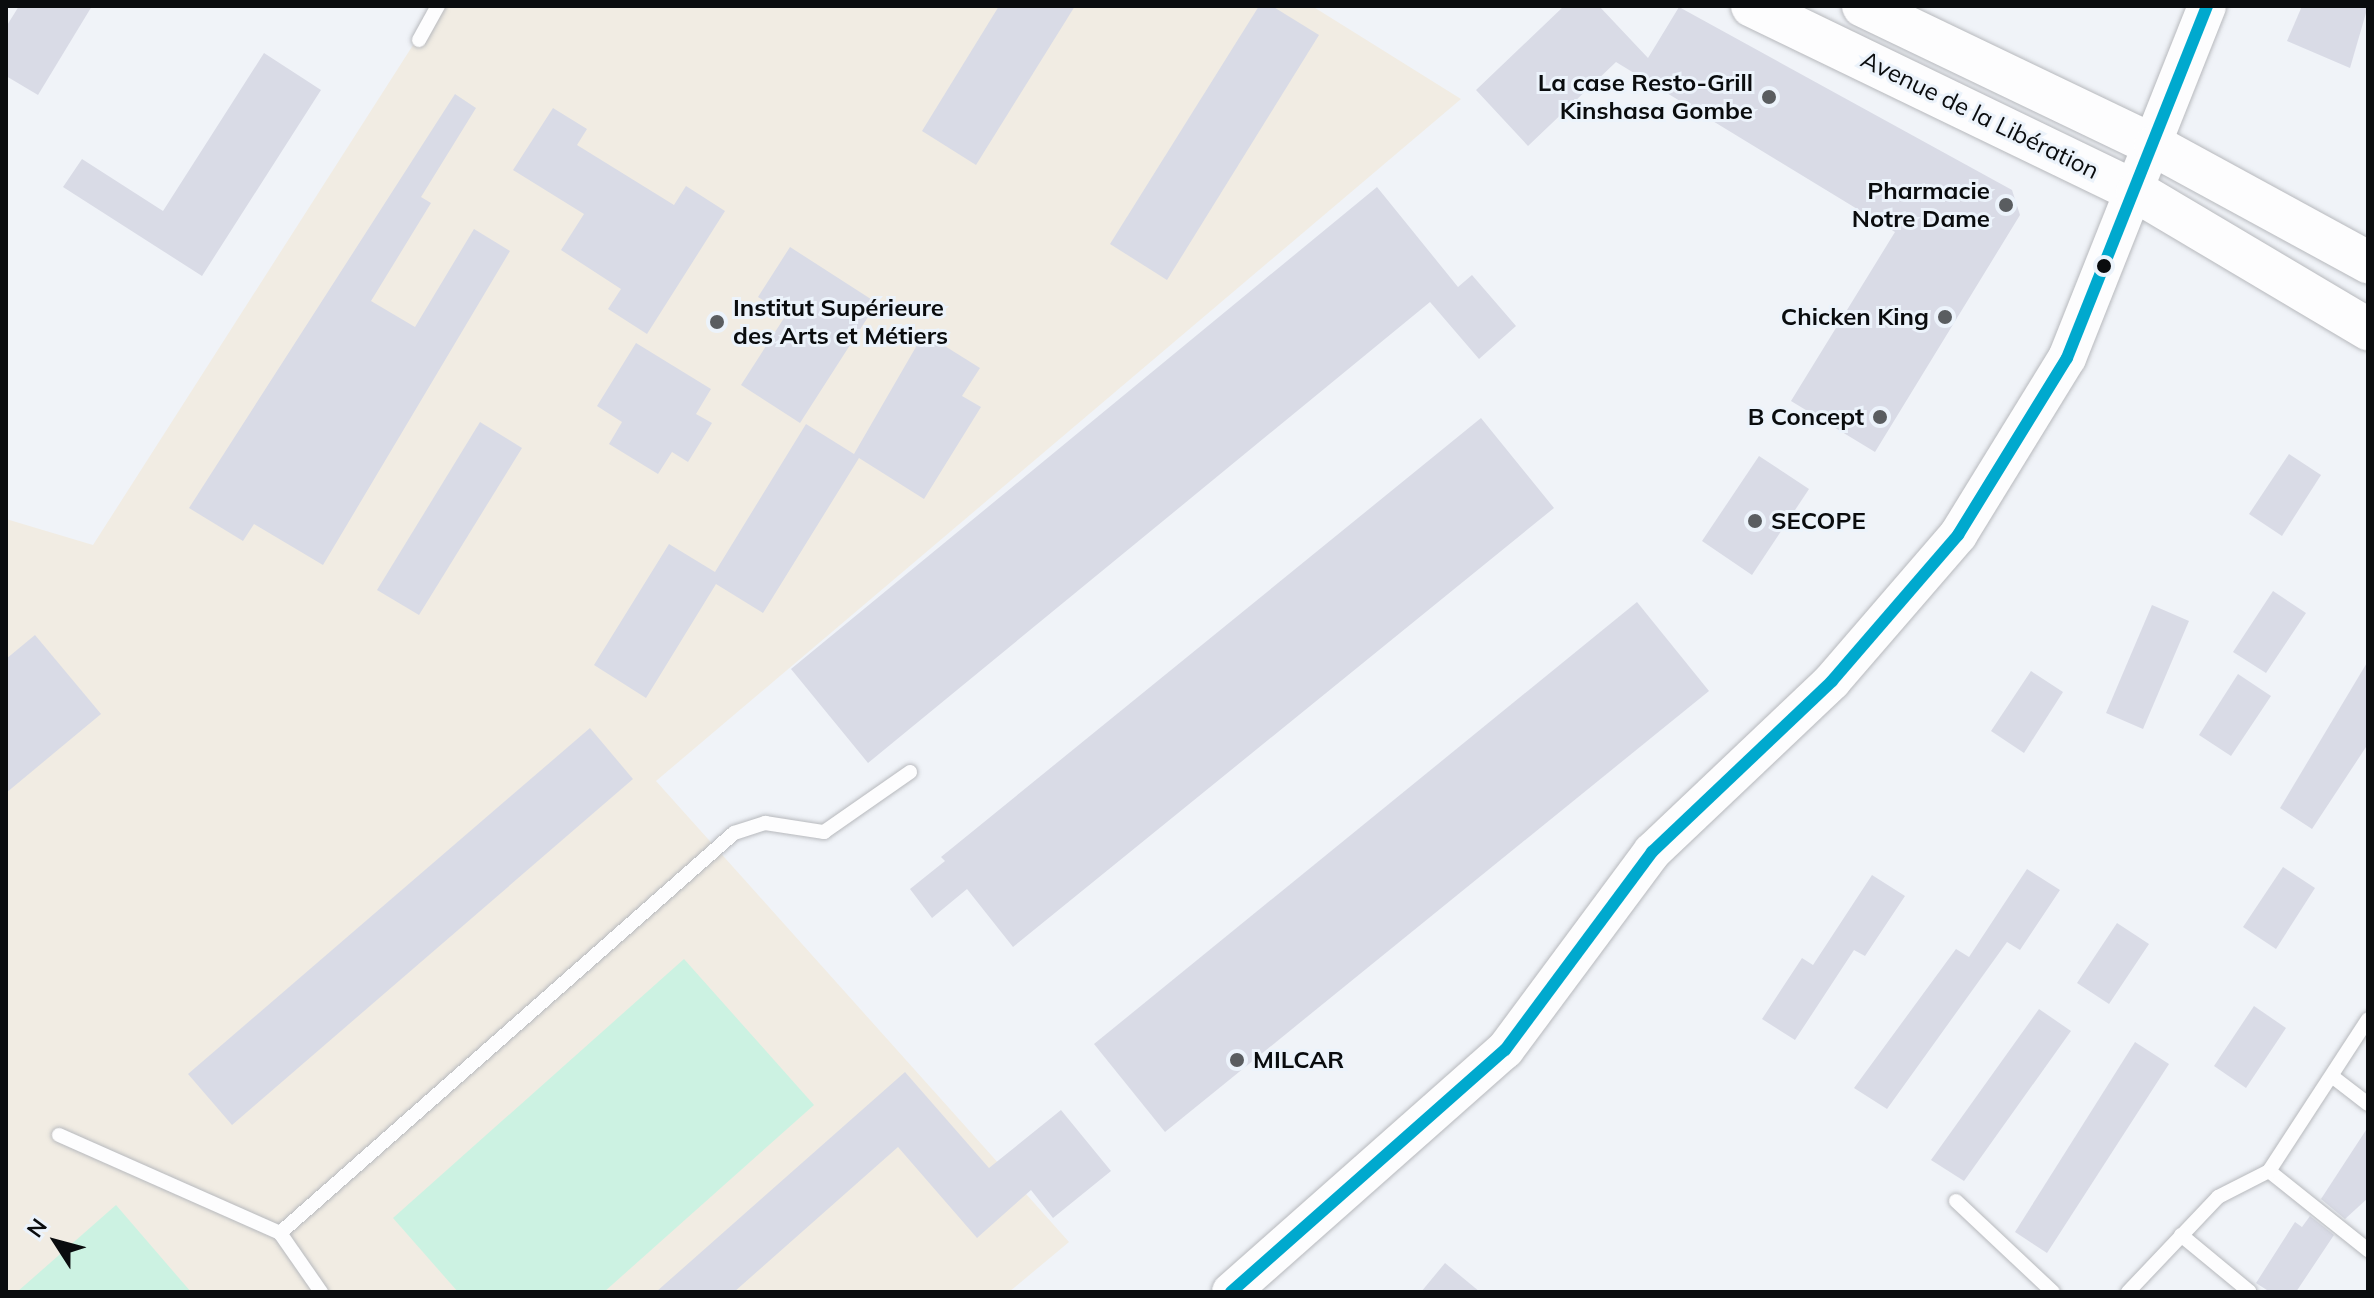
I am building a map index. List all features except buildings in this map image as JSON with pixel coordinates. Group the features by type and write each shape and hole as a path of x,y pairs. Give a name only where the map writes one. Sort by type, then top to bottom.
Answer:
{"main road":[{"name":"Avenue de la Libération","path":"1752,6 2137,192 2368,329"},
{"name":"Avenue de la Libération","path":"1863,6 2155,146 2368,262"},
{"path":"1231,1292 1505,1050 1652,852 1832,681 1958,535 2067,358 2137,192 2207,6"}],"lane":[{"path":"419,40 438,6"},
{"path":"280,1233 734,833 765,823 824,832 910,772"},
{"path":"2128,1292 2218,1197 2269,1171 2368,1019"},
{"path":"2333,1077 2368,1104"},
{"path":"59,1135 280,1233 321,1292"},
{"path":"2269,1171 2368,1250"},
{"path":"1956,1201 2053,1292"},
{"path":"2181,1235 2250,1292"}],"shaded area":[{"path":"438,6 1312,6 1461,99 656,781 1069,1242 1009,1292 6,1292 6,519 93,545"}],"green space":[{"path":"684,959 814,1105 604,1292 458,1292 393,1218"},
{"path":"116,1205 191,1292 17,1292"}],"transit line":[{"path":"1231,1292 1505,1050 1652,852 1832,681 1958,535 2067,358 2207,6"}],"place":[{"name":"La case Resto-Grill Kinshasa Gombe","path":"1769,97"},
{"name":"Pharmacie Notre Dame","path":"2006,205"},
{"name":"Chicken King","path":"1945,317"},
{"name":"Institut Supérieure des Arts et Métiers","path":"717,322"},
{"name":"B Concept","path":"1880,417"},
{"name":"SECOPE","path":"1755,521"},
{"name":"MILCAR","path":"1237,1060"}]}
